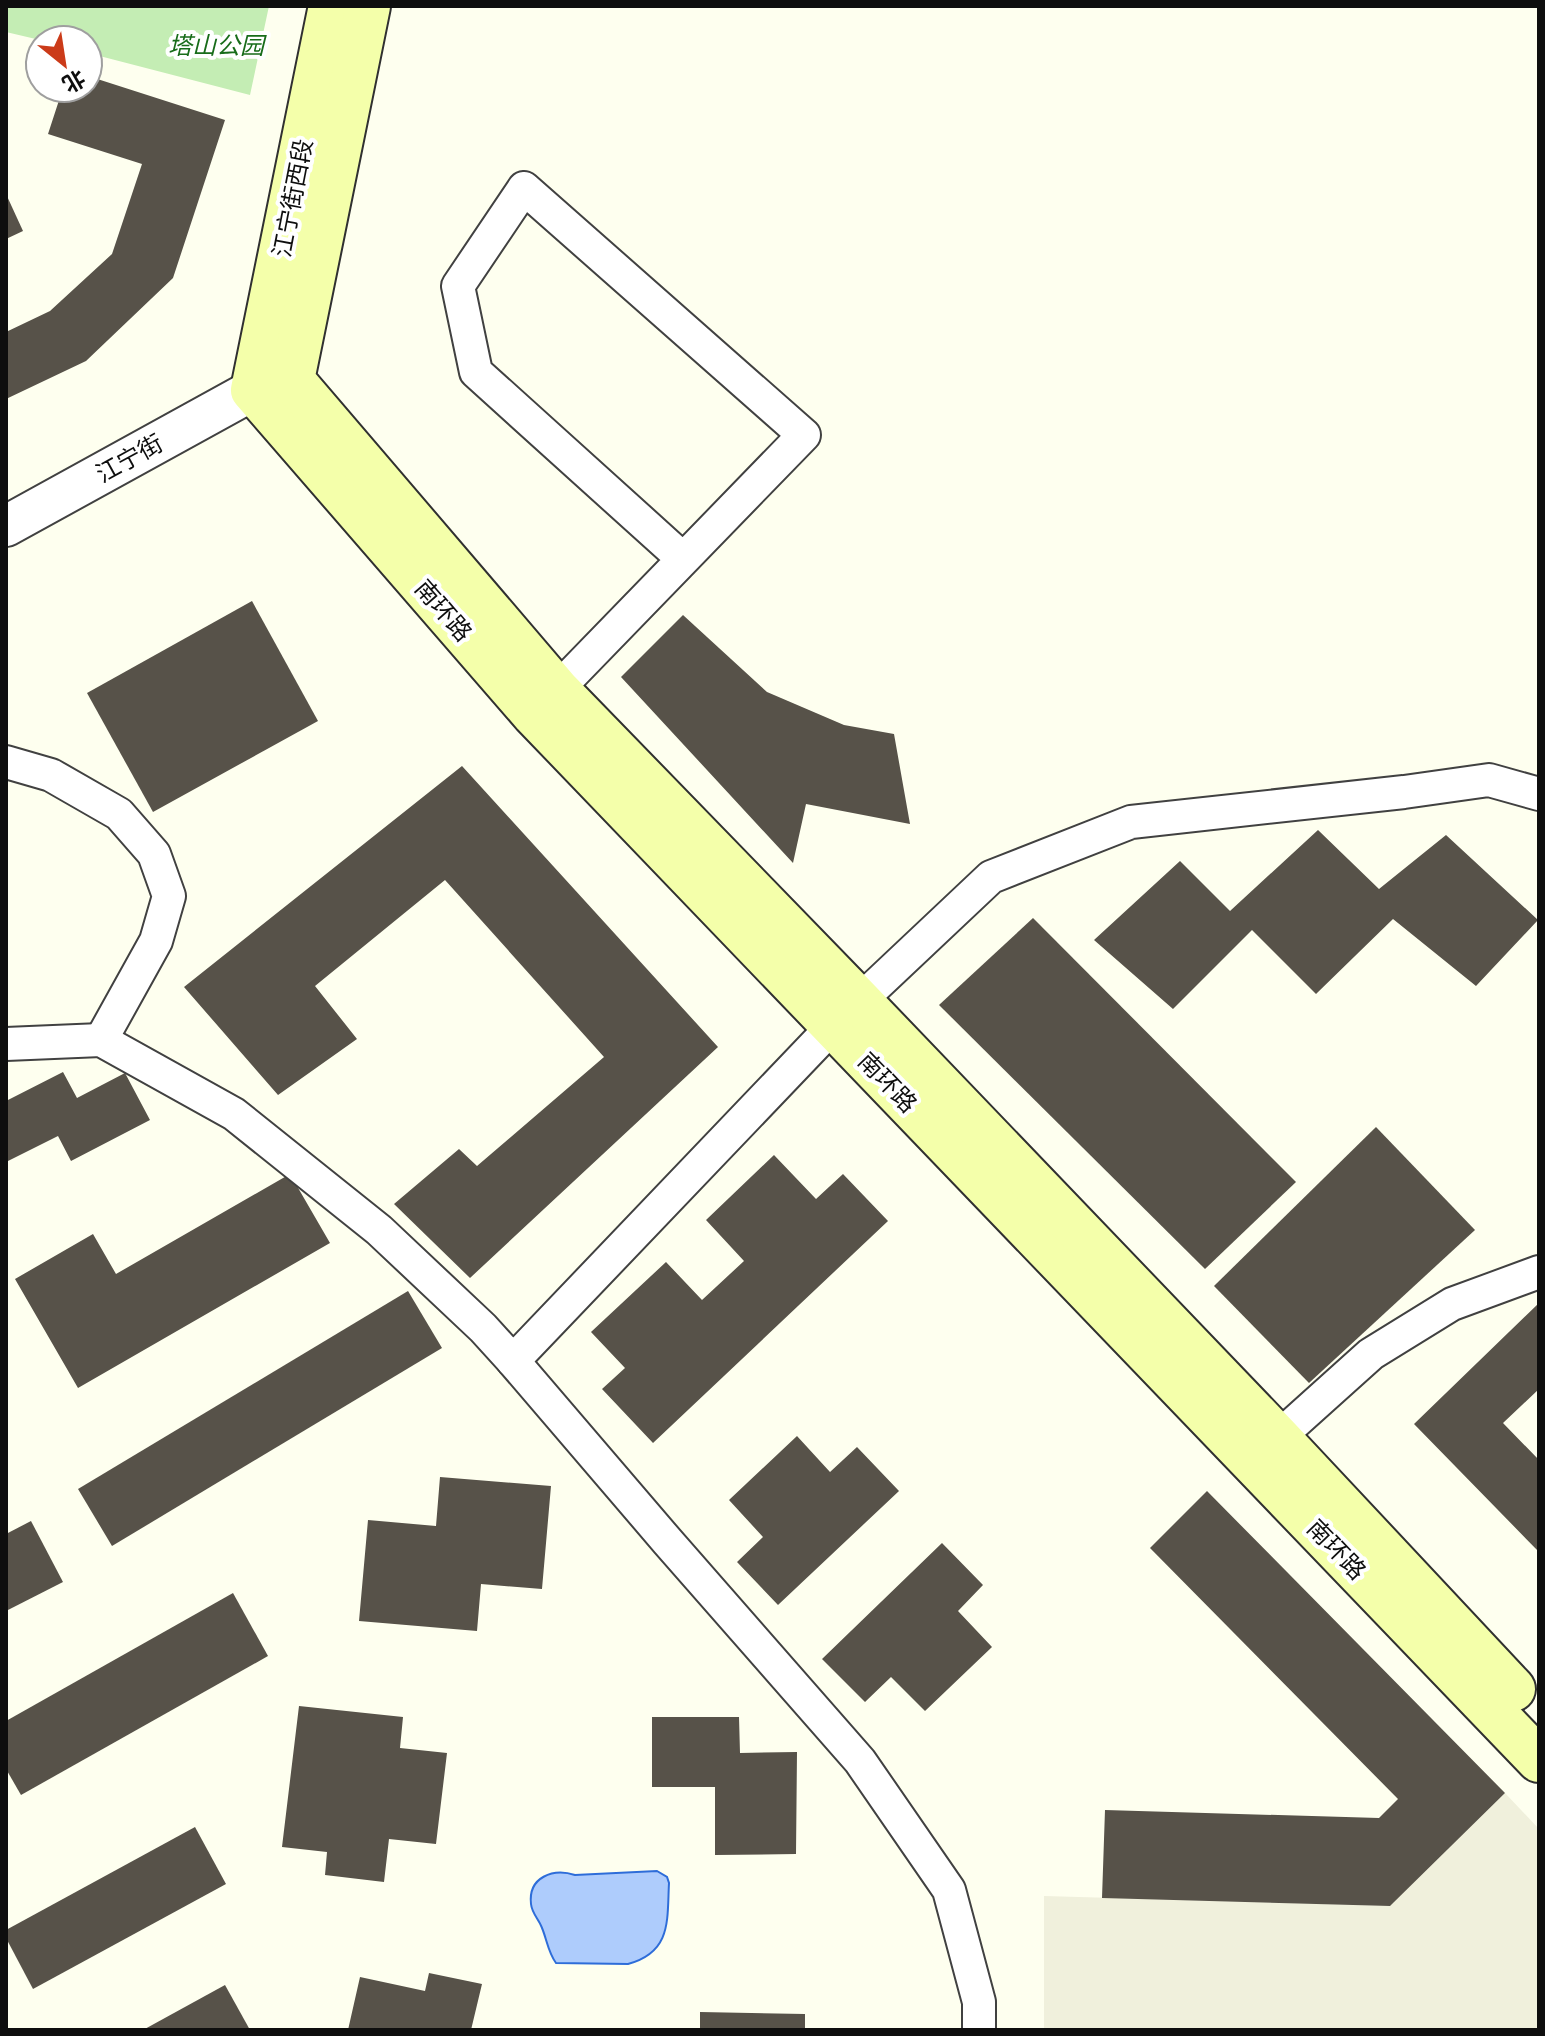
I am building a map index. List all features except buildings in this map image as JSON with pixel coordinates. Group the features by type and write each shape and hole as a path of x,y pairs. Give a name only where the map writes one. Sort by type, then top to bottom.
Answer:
{"main road":[{"name":"江宁街西段","path":"272,385 331,6"},
{"name":"江宁街西段","path":"272,385 368,6"},
{"name":"南环路","path":"272,385 545,702 1265,1450 1527,1708 1539,1760"}],"street":[{"path":"545,702 804,435 524,188 458,286 476,372 683,559"},
{"name":"江宁街","path":"6,526 272,385"},
{"path":"6,762 51,775 119,814 154,854 169,896 156,941 101,1040"},
{"path":"513,1361 846,1014 991,877 1131,822 1404,792 1489,780 1539,768"},
{"path":"1489,780 1539,794"},
{"path":"6,1044 101,1040 234,1114 379,1230 483,1328 860,1761 949,1890 979,2002 979,2030"},
{"path":"1265,1450 1371,1354 1452,1304 1539,1272"}],"green space":[{"name":"塔山公园","path":"6,6 269,6 250,95 104,57 104,24 24,24 24,36 6,32"}],"shaded area":[{"path":"1505,1793 1539,1829 1539,2030 1044,2030 1044,1896 1390,1906"}],"water":[{"path":"657,1871 667,1877 669,1883 668,1910 664,1933 653,1951 628,1964 556,1963 532,1908 531,1895 538,1881 558,1873"}]}
